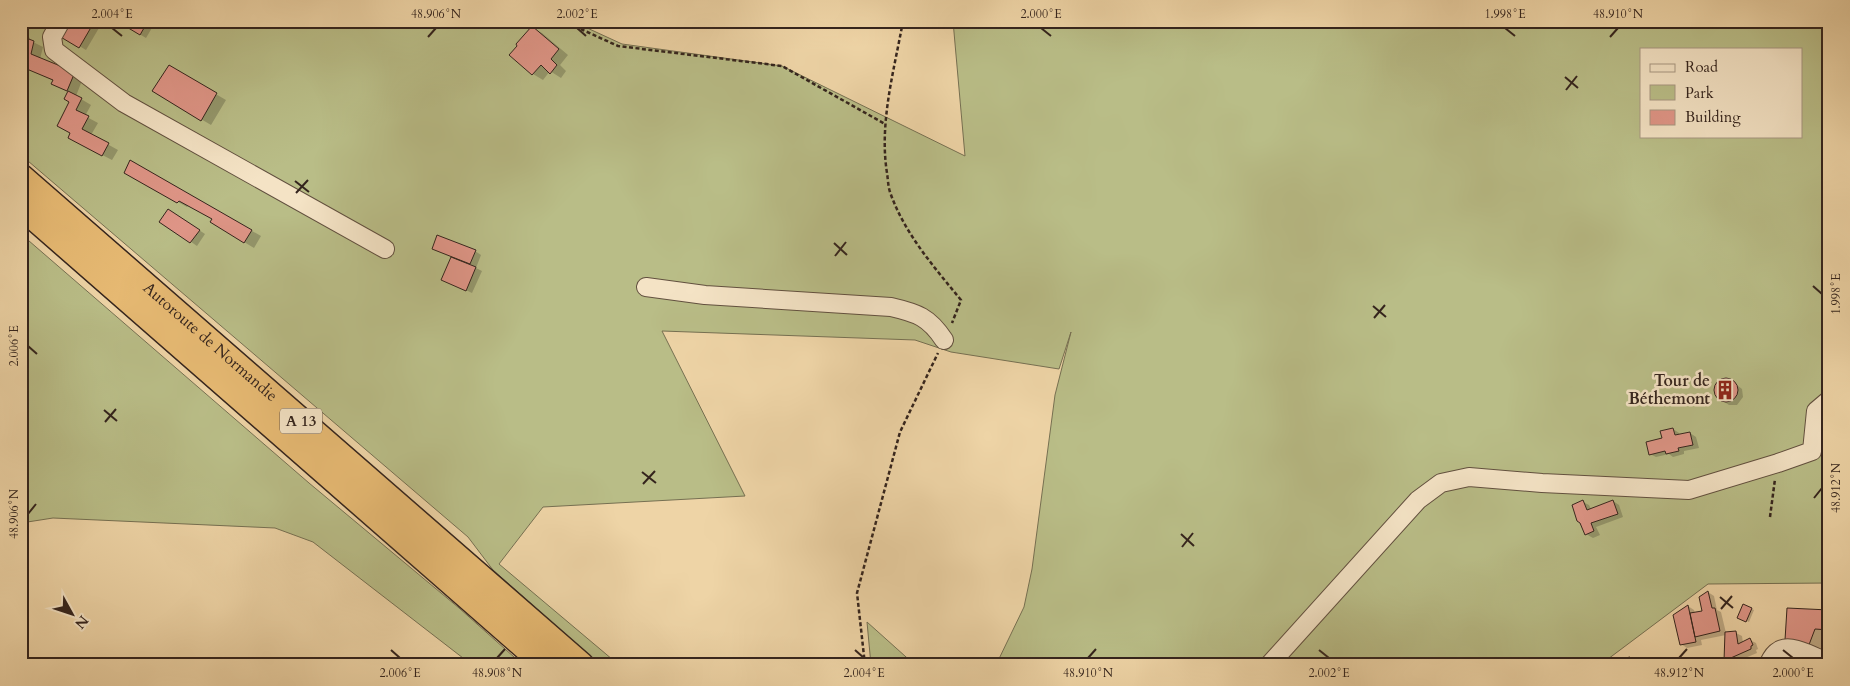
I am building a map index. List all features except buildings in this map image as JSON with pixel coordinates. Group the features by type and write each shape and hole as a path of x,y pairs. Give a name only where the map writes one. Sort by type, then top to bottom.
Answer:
{"highway":[{"name":"Autoroute de Normandie","path":"21,177 580,665"},
{"name":"Autoroute de Normandie","path":"21,206 546,665"}],"street":[{"path":"61,21 52,38 54,50 124,103 385,249"},
{"path":"646,287 705,295 891,307 908,311 927,320 935,326 944,340"},
{"path":"1269,665 1418,500 1441,482 1469,477 1690,496 1812,451 1816,411 1829,400"},
{"path":"1773,658 1786,648 1798,650 1829,663"}],"path":[{"path":"563,21 618,46 782,66 885,124"},
{"path":"865,665 857,593 900,432 961,300 928,260 906,225 889,191 884,156 885,124 904,21"},
{"path":"1770,517 1778,463"}],"green space":[{"path":"21,21 572,21 622,44 782,66 965,156 953,21 1829,21 1829,583 1708,584 1600,665 996,665 1024,607 1032,569 1055,395 1071,332 1059,369 951,352 915,340 662,331 745,496 543,507 499,564 619,665 600,665 493,570 468,537 21,155"},
{"path":"21,234 309,483 459,608 523,665 472,665 313,542 275,528 53,518 21,523"},
{"path":"867,622 915,665 871,665"}],"place":[{"name":"Tour de Béthemont","path":"1725,390"}]}
